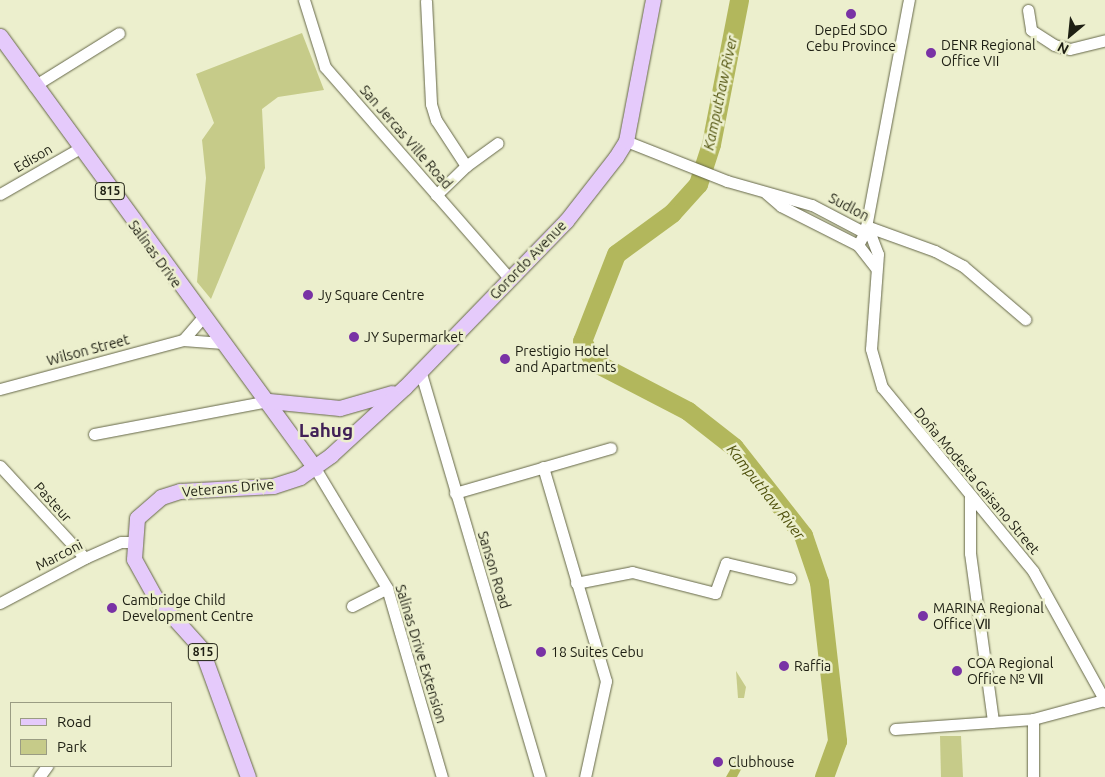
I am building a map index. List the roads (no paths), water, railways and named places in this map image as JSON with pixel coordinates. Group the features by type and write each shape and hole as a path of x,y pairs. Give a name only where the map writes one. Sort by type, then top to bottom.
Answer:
{"main road":[{"name":"Gorordo Avenue","path":"315,468 405,386 591,194 626,141 653,0"},
{"name":"Salinas Drive","path":"0,36 34,86 203,317 269,401 315,468"},
{"path":"269,401 348,407 405,386"},
{"name":"Veterans Drive","path":"248,777 213,671 201,648 144,579 133,542 137,518 161,498 180,491 273,486 315,468"}],"street":[{"name":"San Jercas Ville Road","path":"304,0 325,67 510,279"},
{"path":"858,245 866,229 909,0"},
{"path":"426,1 431,104 436,120 466,166"},
{"path":"1028,10 1031,30 1054,45 1070,49 1105,40"},
{"path":"34,86 119,33"},
{"name":"Sudlon","path":"626,141 727,181 812,205 866,229 878,254 876,268"},
{"path":"436,195 466,166 498,143"},
{"name":"Edison","path":"0,194 80,148"},
{"name":"Sudlon","path":"766,193 780,206 858,245 876,268"},
{"path":"866,229 935,251 963,266 1025,319"},
{"name":"Doña Modesta Gaisano Street","path":"876,268 870,349 877,375 889,399 1040,582 1105,701"},
{"path":"183,340 203,317"},
{"name":"Wilson Street","path":"0,389 183,340 223,343"},
{"name":"Sanson Road","path":"420,370 540,777"},
{"path":"94,434 269,401"},
{"path":"456,492 611,448"},
{"name":"Pasteur","path":"0,466 85,558"},
{"path":"543,467 606,681 584,777"},
{"name":"Salinas Drive Extension","path":"315,468 387,588 442,777"},
{"path":"970,496 970,553 993,721"},
{"name":"Marconi","path":"0,602 85,558 121,542 133,542"},
{"path":"576,583 632,572 715,594 726,562 790,578"},
{"path":"352,606 387,588"},
{"path":"895,729 1033,719 1105,701"},
{"path":"1033,719 1033,777"}],"waterway":[{"name":"Kamputhaw River","path":"739,0 711,144 698,184 672,213 616,254 582,341 594,362 688,411 734,447 803,535 819,582 837,741 824,777"}],"place":[{"name":"DepEd SDO Cebu Province","path":"851,14"},
{"name":"DENR Regional Office VII","path":"931,53"},
{"name":"Jy Square Centre","path":"308,295"},
{"name":"JY Supermarket","path":"354,337"},
{"name":"Prestigio Hotel and Apartments","path":"505,359"},
{"name":"Cambridge Child Development Centre","path":"112,608"},
{"name":"MARINA Regional Office Ⅶ","path":"923,616"},
{"name":"18 Suites Cebu","path":"541,652"},
{"name":"Raffia","path":"784,666"},
{"name":"COA Regional Office № Ⅶ","path":"957,671"},
{"name":"Clubhouse","path":"718,762"}],"district":[{"name":"Lahug","path":"326,431"}]}
